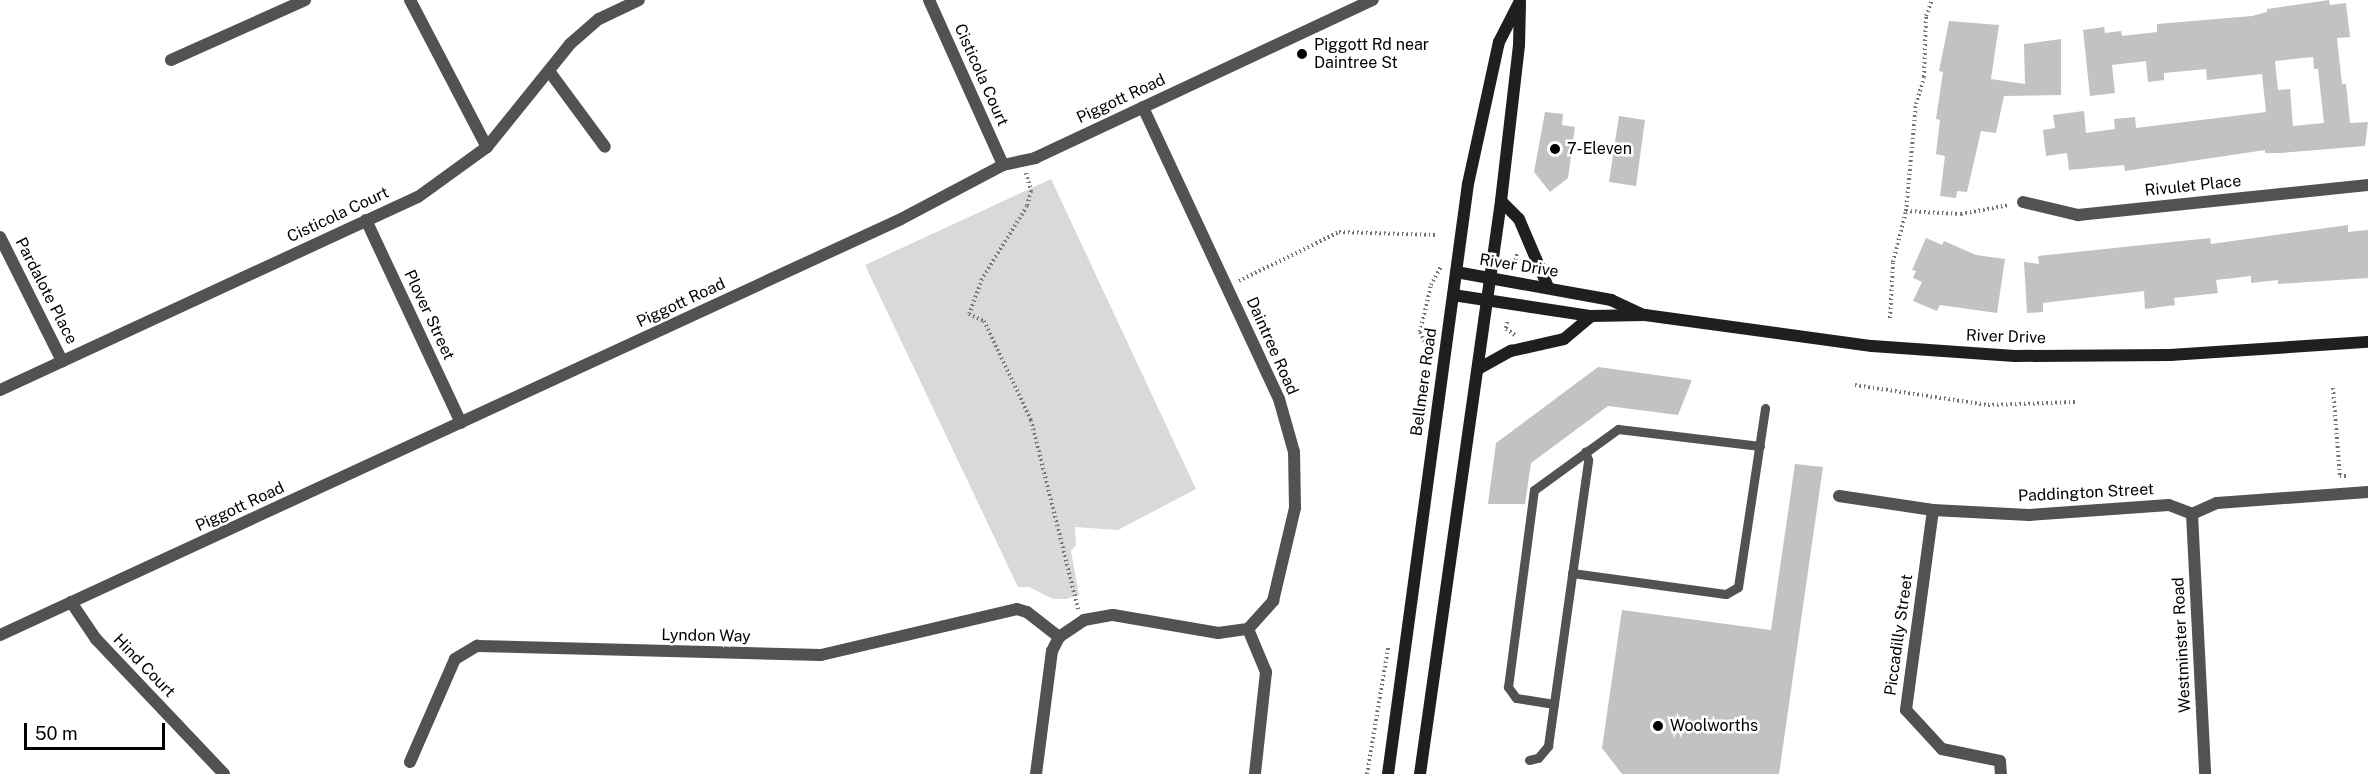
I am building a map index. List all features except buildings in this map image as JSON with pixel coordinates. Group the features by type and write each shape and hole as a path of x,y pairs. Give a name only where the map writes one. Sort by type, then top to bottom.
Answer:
{"main road":[{"name":"Bellmere Road","path":"1420,774 1501,201 1520,45 1521,1"},
{"name":"Bellmere Road","path":"1388,774 1468,184 1499,42 1521,1"},
{"path":"1501,201 1519,219 1548,287"},
{"name":"River Drive","path":"1456,272 1611,300 1645,315"},
{"name":"River Drive","path":"1453,295 1591,316 1645,315 1872,346 2015,356 2170,355 2368,342"},
{"path":"1478,369 1511,351 1563,339 1591,316"}],"street":[{"path":"171,60 305,0"},
{"path":"410,0 487,147"},
{"name":"Cisticola Court","path":"0,390 418,197 487,147 570,44 599,20 639,0"},
{"name":"Cisticola Court","path":"929,0 1003,165"},
{"name":"Piggott Road","path":"0,635 901,219 1003,165 1035,158 1373,0"},
{"path":"549,71 604,147"},
{"name":"Daintree Road","path":"1143,107 1279,399 1293,452 1295,508 1284,565 1273,601 1248,629"},
{"name":"Rivulet Place","path":"2023,202 2078,215 2368,185"},
{"name":"Plover Street","path":"366,220 461,423"},
{"name":"Pardalote Place","path":"0,237 62,360"},
{"path":"2192,514 2217,503 2368,492"},
{"name":"Paddington Street","path":"1839,496 1933,510 2029,515 2169,505 2192,514"},
{"name":"Piccadilly Street","path":"1933,510 1906,710 1942,748 2000,761 2001,774"},
{"name":"Westminster Road","path":"2192,514 2205,774"},
{"name":"Hind Court","path":"71,602 96,639 224,774"},
{"name":"Lyndon Way","path":"410,762 455,659 477,646 821,655 1017,609 1027,612 1059,637"},
{"path":"1036,774 1052,651 1059,637 1084,620 1113,615 1218,633 1248,629 1266,672 1255,774"}],"lane":[{"path":"1572,573 1733,591 1741,581 1765,408"},
{"path":"1554,704 1516,698 1509,692 1534,490 1618,429 1760,446"},
{"path":"1530,760 1538,758 1548,746 1588,460 1585,451"}],"path":[{"path":"1890,318 1893,262 1906,211 1916,104 1924,77 1926,16 1932,0"},
{"path":"1020,161 1030,190 1027,206 982,279 969,314 984,321 1031,420 1072,597 1084,620"},
{"path":"1906,211 1961,214 2023,202"},
{"path":"1227,286 1338,232 1437,235"},
{"path":"1514,272 1516,254 1522,252"},
{"path":"1506,329 1507,322"},
{"path":"1498,327 1506,329 1519,340"},
{"path":"1855,385 1988,405 2074,402"},
{"path":"2333,388 2340,476 2355,476"}],"shaded area":[{"path":"1051,179 1196,489 1118,530 1075,527 1076,545 1071,551 1079,595 1066,599 1053,599 1029,587 1018,587 865,265"}],"place":[{"name":"Piggott Rd near Daintree St","path":"1302,54"},
{"name":"7-Eleven","path":"1555,149"},
{"name":"Woolworths","path":"1658,726"}]}
